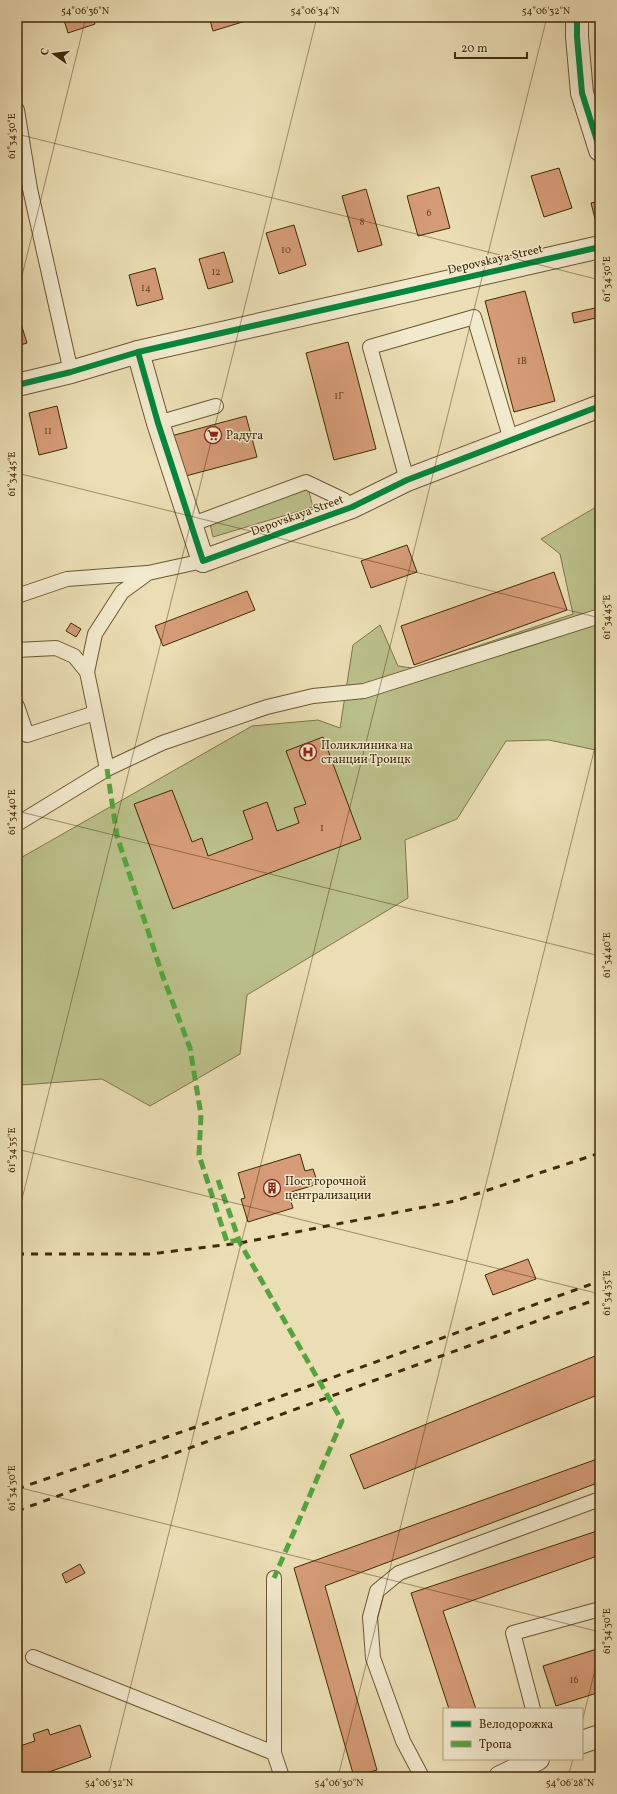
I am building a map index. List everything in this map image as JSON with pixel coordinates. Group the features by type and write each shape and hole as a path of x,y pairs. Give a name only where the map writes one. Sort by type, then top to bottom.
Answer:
{"street":[{"path":"577,17 577,37 582,92 600,150"},
{"name":"Depovskaya Street","path":"17,385 71,372 138,352 600,246"},
{"path":"138,352 158,423 203,561"},
{"name":"Depovskaya Street","path":"203,561 352,507 407,480 600,406"},
{"path":"583,1742 600,1736"},
{"path":"500,1777 536,1760"}],"lane":[{"path":"17,110 30,189 71,372"},
{"path":"407,480 370,347 474,317 511,440"},
{"path":"158,423 216,406"},
{"path":"190,525 306,482 344,500 352,507"},
{"path":"17,596 67,579 148,573 203,561"},
{"path":"107,769 87,672 95,634 122,592 148,573"},
{"path":"17,824 107,769 162,743 267,707 313,696 364,691 600,616"},
{"path":"17,650 56,648 74,656 87,672"},
{"path":"17,706 27,735 95,713"},
{"path":"422,1777 403,1741 372,1658 370,1617 377,1590 399,1572 600,1499"},
{"path":"274,1578 274,1753 282,1777"},
{"path":"534,1708 514,1633 600,1609"},
{"path":"33,1657 274,1753"}],"green space":[{"path":"308,488 313,507 213,537 209,519"},
{"path":"598,506 600,507 600,751 549,740 506,741 457,819 405,840 408,898 247,995 240,1054 150,1106 102,1079 21,1085 17,1074 17,860 252,726 318,720 340,728 353,645 380,625 398,666 412,668 573,614 560,554 541,539"}],"building":[{"path":"63,17 93,17 95,24 68,33"},
{"path":"209,17 248,17 249,20 213,31"},
{"path":"559,168 572,208 544,217 531,176"},
{"path":"439,187 450,228 418,236 407,196"},
{"path":"366,189 382,245 358,252 342,196"},
{"path":"600,201 600,238 591,203"},
{"path":"294,225 306,265 279,274 266,233"},
{"path":"224,252 233,282 208,289 199,259"},
{"path":"155,268 163,299 137,306 129,275"},
{"path":"525,291 555,401 514,412 485,301"},
{"path":"600,307 600,317 574,323 572,313"},
{"path":"17,311 27,343 17,346"},
{"path":"348,342 376,449 334,460 306,353"},
{"path":"57,406 67,448 39,455 29,413"},
{"path":"246,416 257,457 182,477 171,436"},
{"path":"407,545 417,572 371,588 361,561"},
{"path":"554,572 567,610 414,665 401,626"},
{"path":"247,591 255,610 163,646 155,626"},
{"path":"71,623 81,629 76,637 66,631"},
{"path":"323,737 361,839 173,909 134,804 172,790 192,842 202,838 208,856 253,839 243,811 267,802 277,831 299,823 294,808 306,804 286,751"},
{"name":"Пост горочной централизации","path":"300,1154 305,1171 313,1169 318,1184 288,1193 293,1208 248,1222 241,1199 245,1198 238,1173"},
{"path":"528,1259 536,1279 493,1295 485,1275"},
{"path":"600,1354 600,1394 364,1489 350,1455"},
{"path":"600,1458 600,1482 325,1586 377,1770 354,1777 294,1568"},
{"path":"600,1530 600,1555 443,1611 476,1708 449,1708 411,1593"},
{"path":"80,1564 85,1573 66,1583 62,1574"},
{"path":"600,1648 600,1692 556,1706 543,1666"},
{"path":"80,1725 91,1757 35,1777 17,1777 17,1747 35,1741 33,1734 48,1729 50,1735"}],"railway":[{"path":"17,1254 150,1254 240,1243 455,1201 600,1153"},
{"path":"17,1489 190,1429 600,1281"},
{"path":"17,1511 600,1298"}],"marked path":[{"path":"107,769 117,836 163,977 190,1048 201,1115 199,1155 227,1242 239,1240"},
{"path":"218,1180 240,1243 342,1421 274,1578"}],"cycle path":[{"path":"577,17 577,37 582,93 600,150"},
{"path":"17,385 71,372 138,352 600,247"},
{"path":"138,352 158,423 203,561 352,507 407,480 600,406"}],"place":[{"name":"Радуга","path":"213,435"},
{"name":"Поликлиника на станции Троицк","path":"308,752"},
{"name":"Пост горочной централизации","path":"272,1188"}]}
